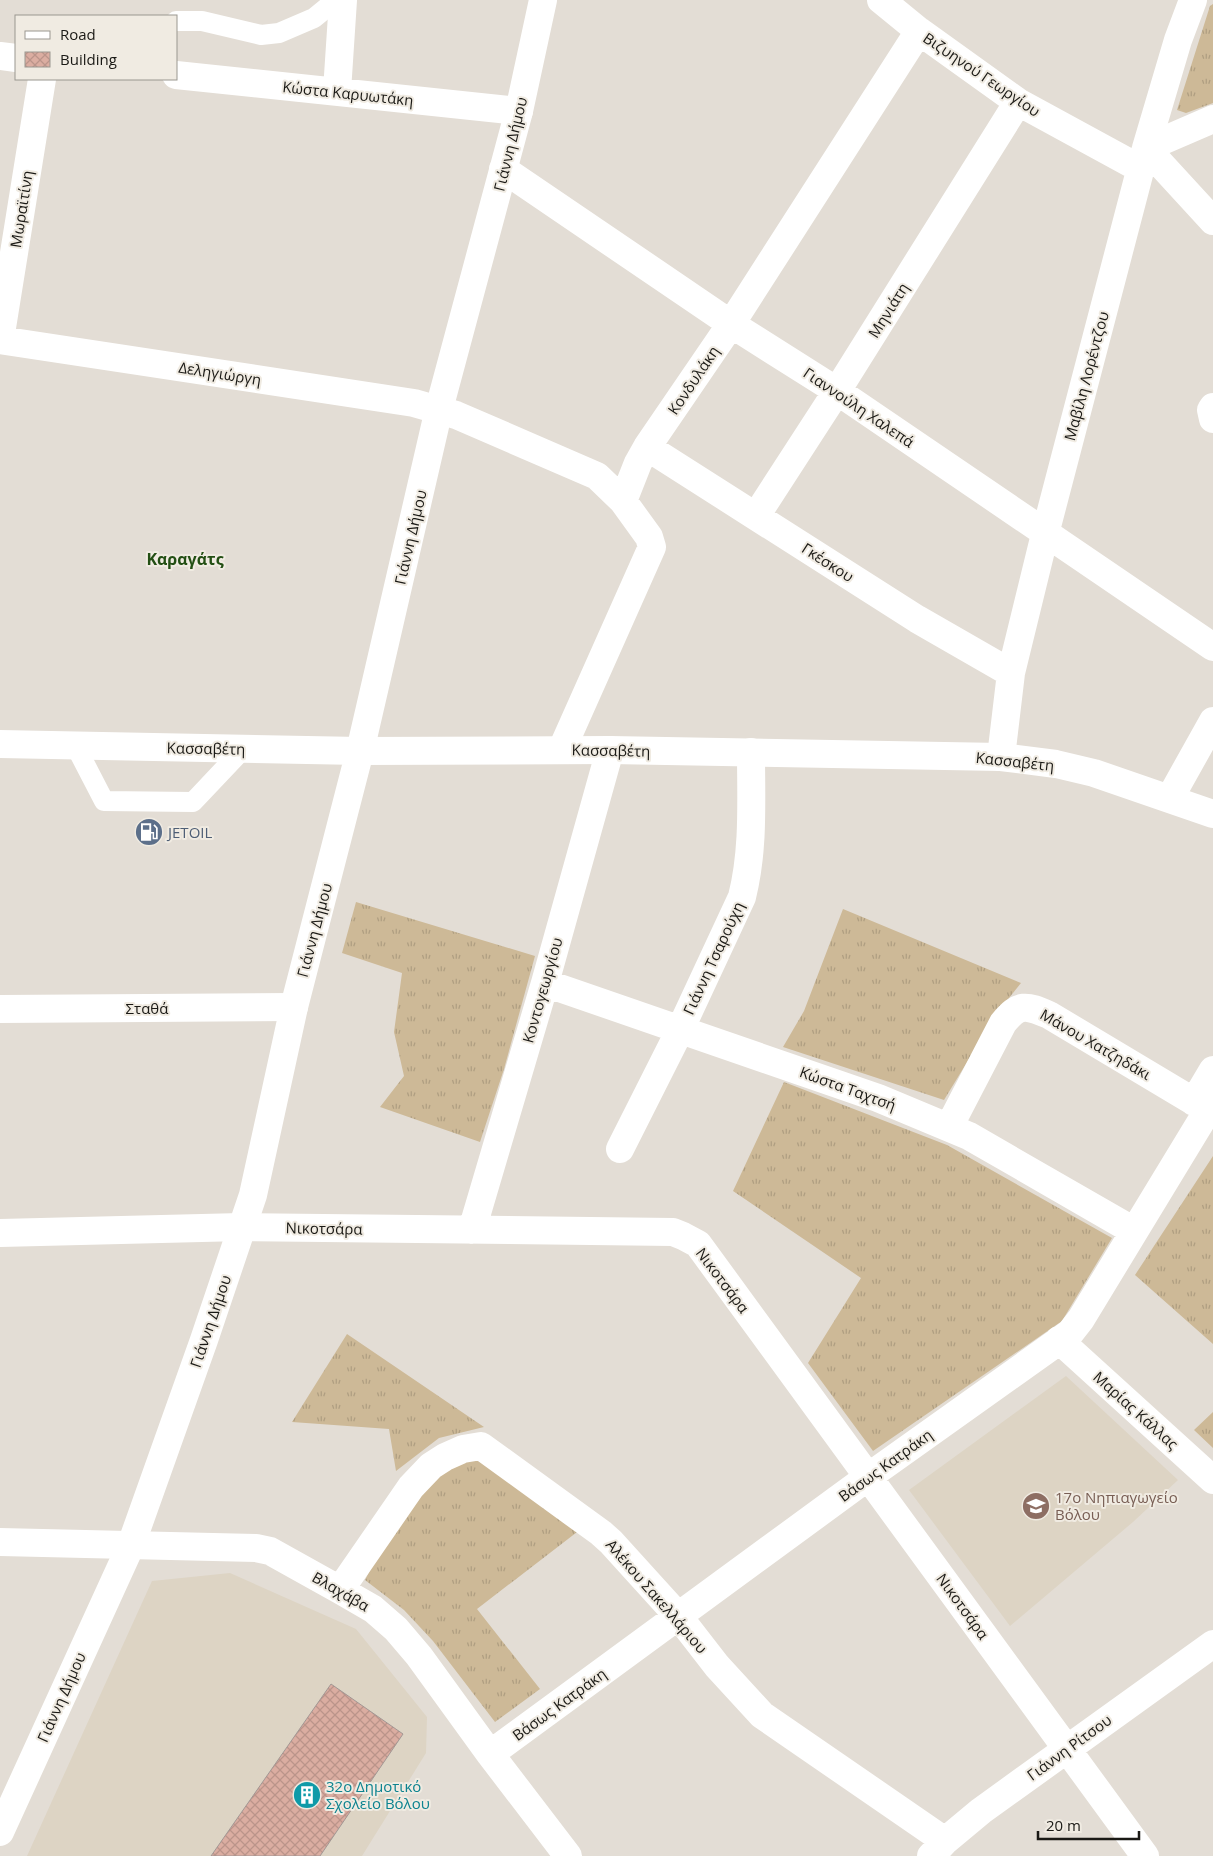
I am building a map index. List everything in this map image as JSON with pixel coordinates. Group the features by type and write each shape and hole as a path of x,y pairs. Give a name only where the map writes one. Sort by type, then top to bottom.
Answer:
{"street":[{"path":"337,92 343,0"},
{"name":"Βιζυηνού Γεωργίου","path":"881,0 919,31 1018,102 1143,158 1213,221"},
{"name":"Μαβίλη Λορέντζου","path":"1001,757 1011,673 1045,534 1143,158 1178,40 1193,0"},
{"name":"Γιάννη Δήμου","path":"0,1832 131,1545 252,1195 294,1007 360,751 439,409 519,111 543,1"},
{"name":"Κονδυλάκη","path":"623,501 638,463 648,446 731,324 919,31"},
{"path":"0,56 15,58"},
{"name":"Κώστα Καρυωτάκη","path":"178,75 519,111"},
{"name":"Μωραϊτίνη","path":"0,340 42,80"},
{"name":"Μηνιάτη","path":"756,516 837,391 1018,102"},
{"path":"1143,158 1213,119"},
{"name":"Γιαννούλη Χαλεπά","path":"504,169 731,324 837,391 1213,647"},
{"name":"Δεληγιώργη","path":"0,340 414,403 439,409"},
{"path":"1213,407 1211,410 1213,419"},
{"path":"439,409 597,476 623,501 648,537 652,547 562,749"},
{"name":"Γκέσκου","path":"648,446 917,619 1011,673"},
{"path":"1170,798 1213,721"},
{"name":"Κασσαβέτη","path":"0,744 360,751 562,749 1001,757 1056,764 1094,773 1213,814"},
{"name":"Κοντογεωργίου","path":"472,1230 545,983 610,750"},
{"name":"Γιάννη Τσαρούχη","path":"620,1149 681,1028 742,897 747,877 751,842 751,752"},
{"name":"Κώστα Ταχτσή","path":"545,983 681,1028 878,1098 950,1127 969,1136 1134,1231"},
{"name":"Σταθά","path":"0,1009 294,1007"},
{"name":"Μάνου Χατζηδάκι","path":"950,1127 1003,1023 1013,1011 1024,1007 1034,1008 1049,1015 1205,1108"},
{"name":"Βάσως Κατράκη","path":"490,1754 1070,1333 1081,1319 1134,1231 1205,1108 1213,1070"},
{"name":"Νικοτσάρα","path":"0,1233 242,1227 673,1232 698,1244 1145,1856"},
{"name":"Μαρίας Κάλλας","path":"1059,1340 1213,1480"},
{"name":"Αλέκου Σακελλάριου","path":"340,1590 410,1487 431,1466 445,1457 464,1448 481,1446 601,1533 679,1618 717,1666 762,1715 938,1848"},
{"name":"Βλαχάβα","path":"0,1542 256,1548 270,1552 340,1590 373,1609 396,1629 420,1656 490,1754 568,1856"},
{"name":"Γιάννη Ρίτσου","path":"938,1848 981,1811 1213,1644"}],"lane":[{"path":"178,21 202,22 261,35 279,32 314,18 336,0"},
{"path":"75,745 104,801 193,802 244,748"}],"shaded area":[{"name":"17ο Νηπιαγωγείο Βόλου","path":"1066,1376 1178,1480 1133,1522 1010,1626 909,1490"},
{"path":"230,1573 356,1629 427,1717 426,1753 362,1856 27,1856 152,1581"}],"green space":[{"path":"1213,4 1213,103 1186,113 1177,110 1210,6"},
{"path":"356,902 535,956 504,1069 480,1142 380,1107 404,1076 394,1032 402,973 342,953"},
{"path":"843,909 1021,983 997,1013 944,1100 783,1047 804,1011"},
{"path":"784,1082 947,1145 1112,1238 1062,1321 873,1451 808,1363 861,1278 733,1191"},
{"path":"1213,1156 1213,1344 1135,1275"},
{"path":"347,1334 484,1427 439,1438 396,1471 389,1429 292,1422"},
{"path":"1213,1412 1213,1448 1194,1430"},
{"path":"471,1452 581,1529 477,1609 540,1689 495,1722 433,1641 404,1610 365,1580 393,1524 417,1493"}],"building":[{"name":"32ο Δημοτικό Σχολείο Βόλου","path":"331,1684 403,1734 320,1856 211,1856"}],"place":[{"name":"JETOIL","path":"149,832"},
{"name":"17ο Νηπιαγωγείο Βόλου","path":"1036,1506"},
{"name":"32ο Δημοτικό Σχολείο Βόλου","path":"307,1795"}],"district":[{"name":"Καραγάτς","path":"185,559"}]}
